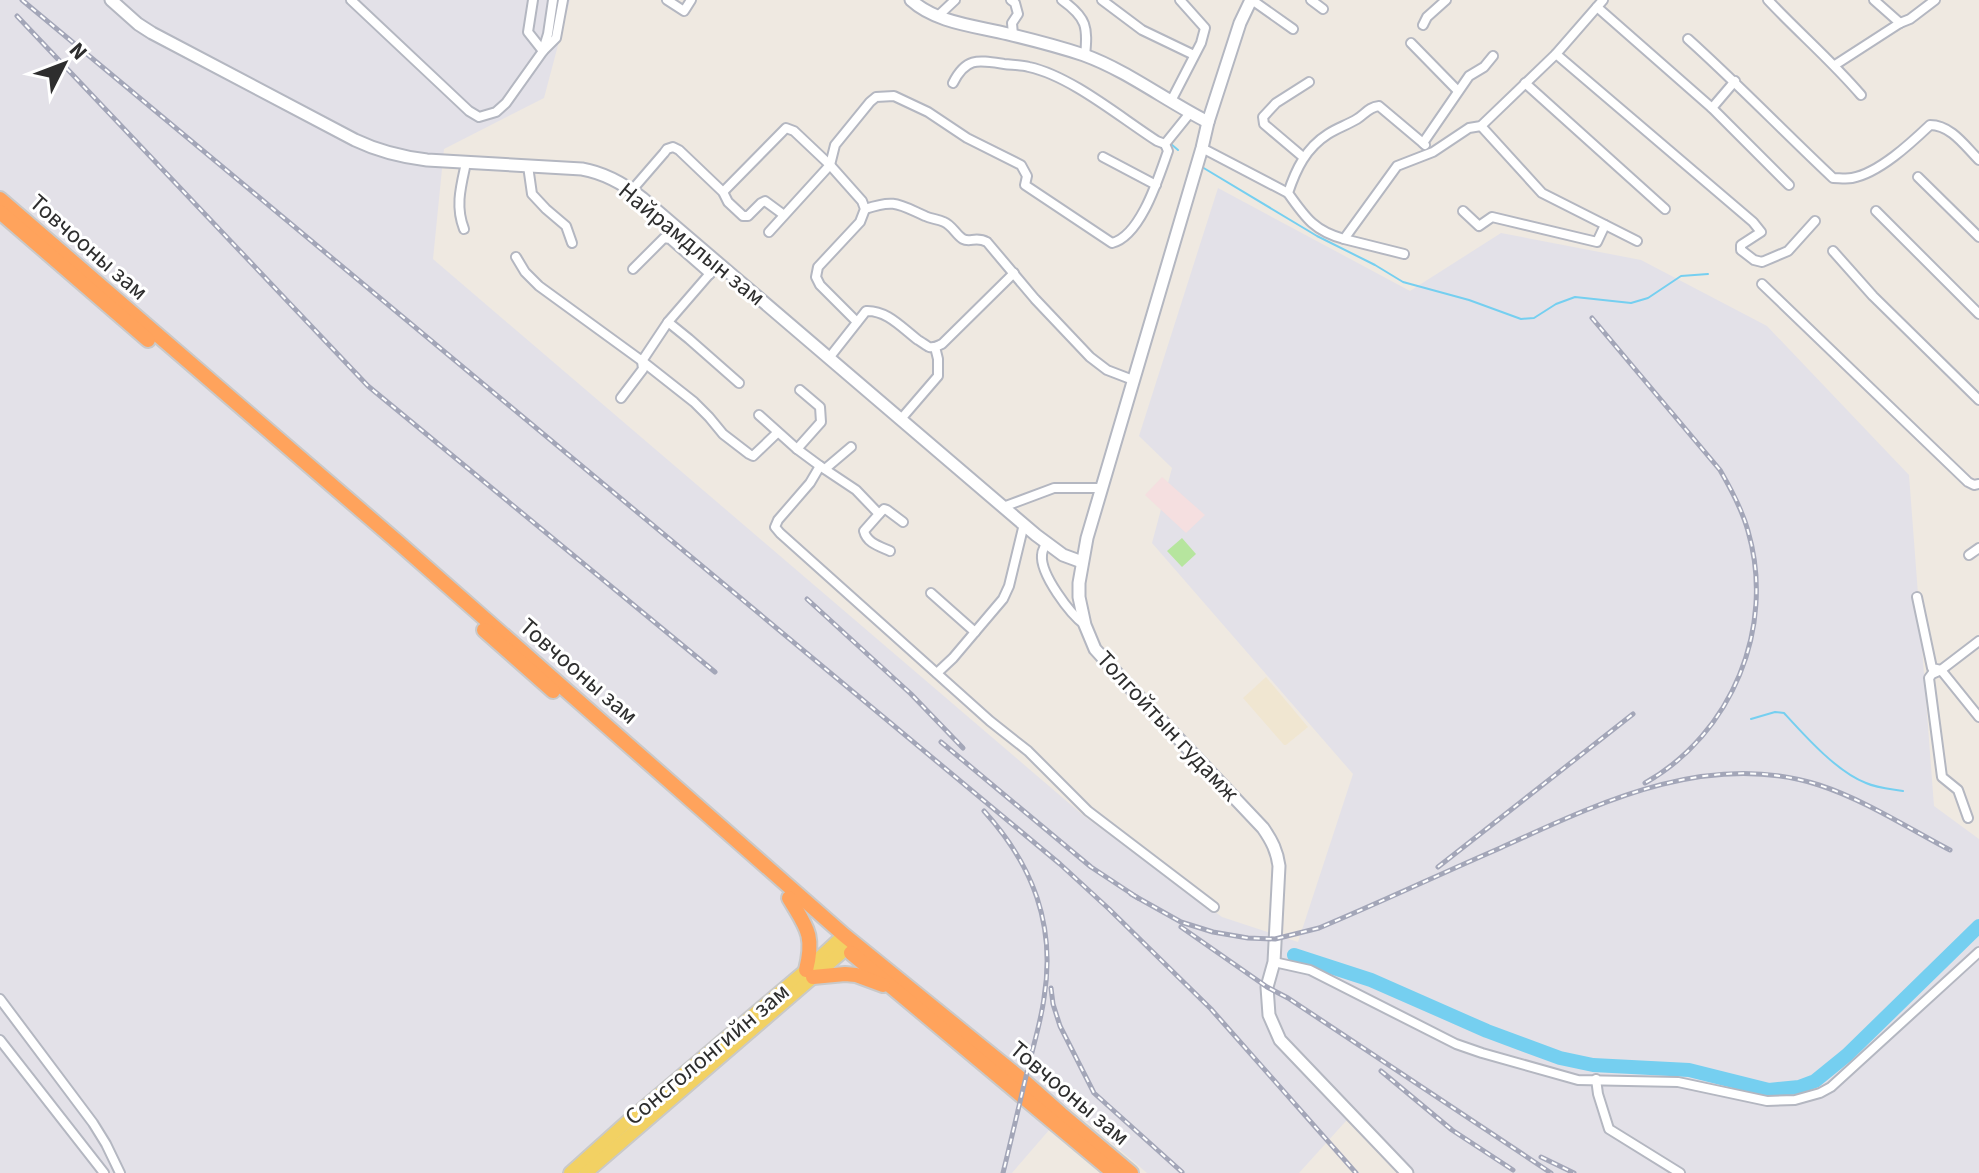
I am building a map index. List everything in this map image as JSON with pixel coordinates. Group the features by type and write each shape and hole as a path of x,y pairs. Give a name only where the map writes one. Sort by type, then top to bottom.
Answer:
{"highway":[{"name":"Товчооны зам","path":"0,199 400,544 895,990 1114,1173"},
{"name":"Товчооны зам","path":"0,212 789,898 1025,1082 1131,1173"},
{"path":"789,898 810,939 810,974 856,975 895,990"}],"main road":[{"name":"Найрамдлын зам","path":"111,0 152,33 366,145 408,158 591,171 632,190 1046,543 1063,555 1082,562"},
{"path":"911,0 938,16 1085,56 1124,73 1208,122"},
{"name":"Толгойтын гудамж","path":"1251,0 1240,23 1208,122 1102,488 1082,562 1079,583 1082,614 1095,649 1270,839 1279,866 1274,962 1267,987 1269,1015 1280,1040 1407,1173"},
{"name":"Сонсголонгийн зам","path":"586,1173 845,942"},
{"name":"Сонсголонгийн зам","path":"570,1173 629,1120 810,974"}],"street":[{"path":"351,0 479,117 496,112 506,103 556,38 563,0"},
{"path":"533,0 528,32 543,51"},
{"path":"543,51 553,0"},
{"path":"667,0 684,11 691,0"},
{"path":"938,16 955,0"},
{"path":"1011,0 1018,14 1012,23 1013,35"},
{"path":"1062,0 1078,13 1088,31 1085,56"},
{"path":"1102,0 1142,30 1194,55"},
{"path":"1171,101 1201,43 1205,28 1180,0"},
{"path":"1251,0 1293,29"},
{"path":"1311,0 1323,9"},
{"path":"1423,25 1427,17 1446,0"},
{"path":"1768,0 1835,65 1861,95"},
{"path":"1874,0 1900,23"},
{"path":"1835,65 1935,0"},
{"path":"1344,239 1397,166 1429,153 1469,128 1481,126 1556,54 1600,4 1789,185"},
{"path":"1688,39 1833,178 1854,177 1883,164 1930,125 1940,125 1948,130 1979,160"},
{"path":"1411,43 1458,91"},
{"path":"1556,54 1753,222 1761,232 1741,245 1741,250 1754,260 1762,262 1788,251 1815,221"},
{"path":"1423,143 1469,76 1484,67 1493,56"},
{"path":"769,232 830,165 835,145 870,102 876,97 894,96 1021,165 1027,176 1025,185 1112,243 1119,241 1133,228 1156,185 1168,151 1165,144 1080,91 1031,67 972,62 960,69 953,83"},
{"path":"1712,108 1735,81"},
{"path":"1303,157 1264,124 1263,117 1276,103 1309,82"},
{"path":"1525,83 1665,209"},
{"path":"1288,193 1303,157 1326,135 1359,118 1372,107 1379,106 1423,143 1429,153"},
{"path":"1165,144 1190,113"},
{"path":"1481,126 1542,193 1637,241"},
{"path":"723,192 786,128 794,131 830,165 862,201 865,209 860,222 818,267 816,277 820,285 857,322"},
{"path":"632,190 667,149 673,147 723,192 728,202 744,217 765,201 784,215"},
{"path":"1202,148 1288,193 1316,228 1344,239 1404,254"},
{"path":"1103,157 1156,185"},
{"path":"464,229 458,203 466,163"},
{"path":"528,166 532,194 566,226 572,243"},
{"path":"1918,177 1979,237"},
{"path":"865,209 892,202 944,222 963,239 987,242 1090,357 1107,370 1133,380"},
{"path":"1463,211 1479,226 1492,217 1597,242 1605,225"},
{"path":"1876,211 1979,314"},
{"path":"633,269 664,238 670,239 710,274"},
{"path":"1833,251 1873,296 1979,400"},
{"path":"516,257 539,286 658,372 694,402 723,434 749,454 753,456 777,433"},
{"path":"621,398 643,369 642,361 668,322 719,263"},
{"path":"829,358 866,311 884,313 928,347 942,344 1014,273"},
{"path":"1762,284 1968,482 1979,484"},
{"path":"668,322 739,383"},
{"path":"901,419 938,376 935,347"},
{"path":"797,449 821,422 820,407 800,390"},
{"path":"759,415 797,449 856,490 879,514"},
{"path":"851,447 822,468 775,527 990,721 1028,751 1088,811 1214,907"},
{"path":"1003,507 1054,488 1102,488"},
{"path":"890,551 872,543 864,531 884,509 903,522"},
{"path":"937,673 1003,599 1024,524"},
{"path":"1046,543 1041,557 1043,565 1067,609 1085,625"},
{"path":"1969,555 1979,548"},
{"path":"931,593 975,632"},
{"path":"1917,597 1932,668 1941,670 1979,717"},
{"path":"1968,818 1958,790 1942,777 1929,678 1979,641"},
{"path":"1274,962 1310,970 1456,1044 1482,1053 1578,1080 1678,1082 1767,1101 1795,1100 1831,1087 1979,952"},
{"path":"0,999 93,1123 120,1173"},
{"path":"0,1040 104,1173"},
{"path":"1596,1079 1609,1129 1680,1173"}],"shaded area":[{"path":"0,0 570,0 544,98 444,149 433,259 1084,816 1222,917 1298,942 1353,774 1152,543 1172,468 1139,436 1218,188 1410,291 1501,233 1641,260 1767,326 1909,475 1934,806 1979,839 1979,1173 1415,1173 1355,1111 1299,1173 1147,1173 1069,1107 1012,1173 0,1173"},
{"path":"1162,477 1205,515 1186,533 1145,495"},
{"path":"1266,677 1308,727 1286,745 1243,698"}],"green space":[{"path":"1182,538 1196,554 1182,567 1167,551"}],"waterway":[{"path":"1171,144 1178,150"},
{"path":"1202,167 1317,236 1403,282 1469,300 1521,319 1534,318 1556,304 1575,297 1631,303 1648,298 1681,276 1708,274"},
{"path":"1751,719 1775,712 1784,713 1844,771 1870,785 1903,791"},
{"path":"1294,955 1371,980 1487,1031 1560,1058 1593,1065 1689,1070 1769,1090 1799,1087 1815,1081 1847,1055 1979,926"}],"railway":[{"path":"22,0 1060,864 1211,1009 1356,1173"},
{"path":"17,16 368,386 715,672"},
{"path":"1592,318 1720,470 1746,523 1755,567 1756,604 1751,640 1740,675 1723,707 1702,736 1676,762 1645,783"},
{"path":"807,599 911,694 963,748"},
{"path":"1438,867 1633,714"},
{"path":"941,742 1091,867 1138,898"},
{"path":"1131,894 1181,922 1213,932 1275,939 1319,928 1614,799 1694,778 1736,773 1777,776 1836,791 1950,850"},
{"path":"984,811 1016,853 1028,875 1037,897 1047,946 1041,1015 1003,1173"},
{"path":"1181,927 1551,1173"},
{"path":"1051,988 1060,1026 1094,1093 1182,1172"},
{"path":"1381,1071 1452,1130 1513,1170"},
{"path":"1541,1157 1574,1173"}]}
